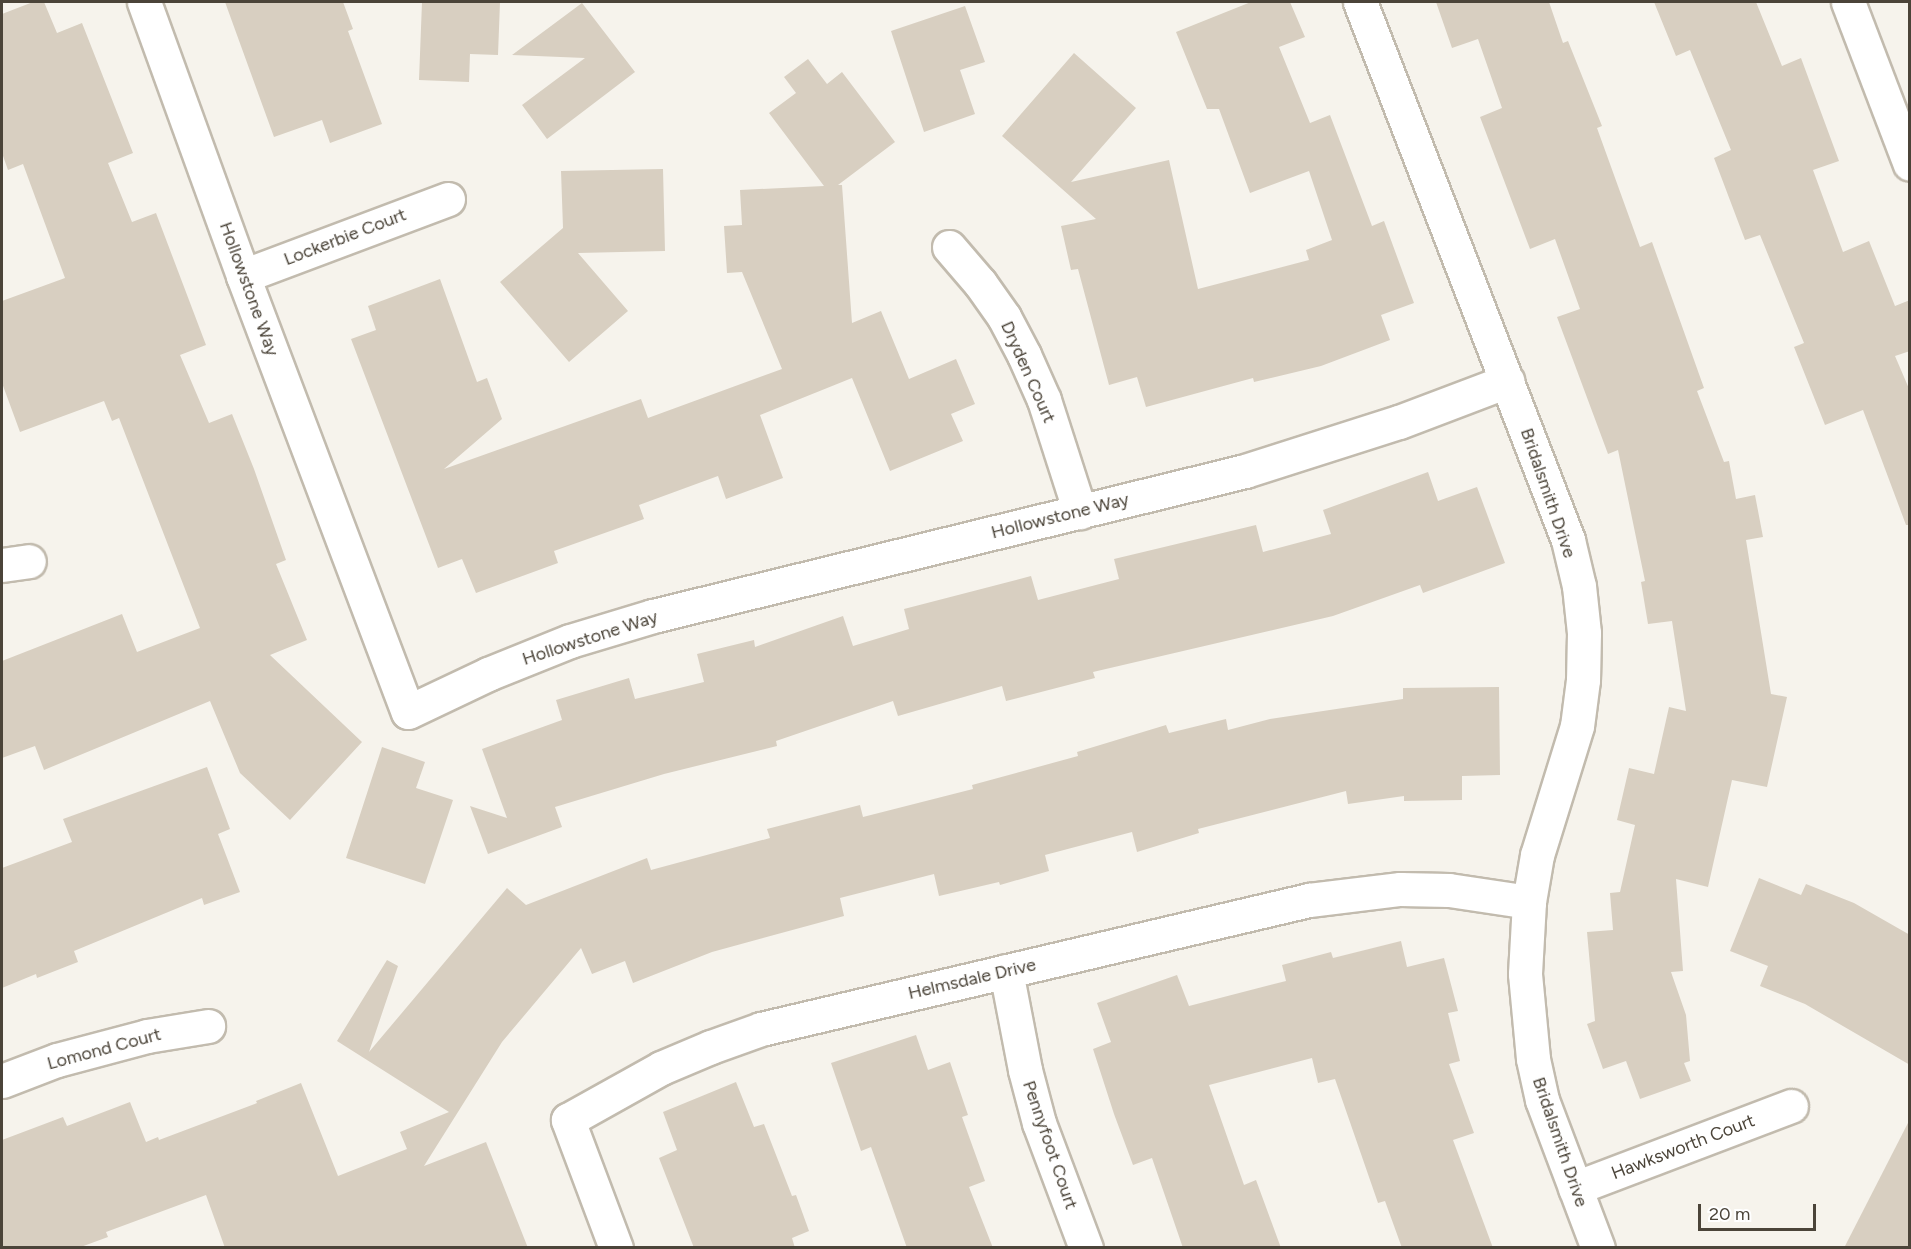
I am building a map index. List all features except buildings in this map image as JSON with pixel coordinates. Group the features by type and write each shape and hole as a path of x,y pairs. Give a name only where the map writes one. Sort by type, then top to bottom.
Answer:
{"street":[{"name":"Hollowstone Way","path":"144,2 243,276 408,712 488,674 570,641 653,616 1245,471 1323,448 1507,381"},
{"name":"Bridalsmith Drive","path":"1360,2 1568,540 1579,586 1584,633 1583,680 1577,726 1537,855 1528,902 1525,974 1533,1059 1542,1100 1598,1248"},
{"path":"1848,2 1910,164"},
{"name":"Lockerbie Court","path":"243,276 448,199"},
{"name":"Dryden Court","path":"949,247 980,283 1004,316 1024,355 1044,400 1080,512"},
{"name":"Helmsdale Drive","path":"616,1248 568,1120 661,1068 761,1029 1006,970 1351,893 1400,889 1449,890 1528,902"},
{"name":"Pennyfoot Court","path":"1006,970 1025,1070 1039,1123 1086,1248"},
{"name":"Lomond Court","path":"2,1080 57,1060 147,1036 208,1026"},
{"name":"Hawksworth Court","path":"1575,1188 1791,1106"}]}
